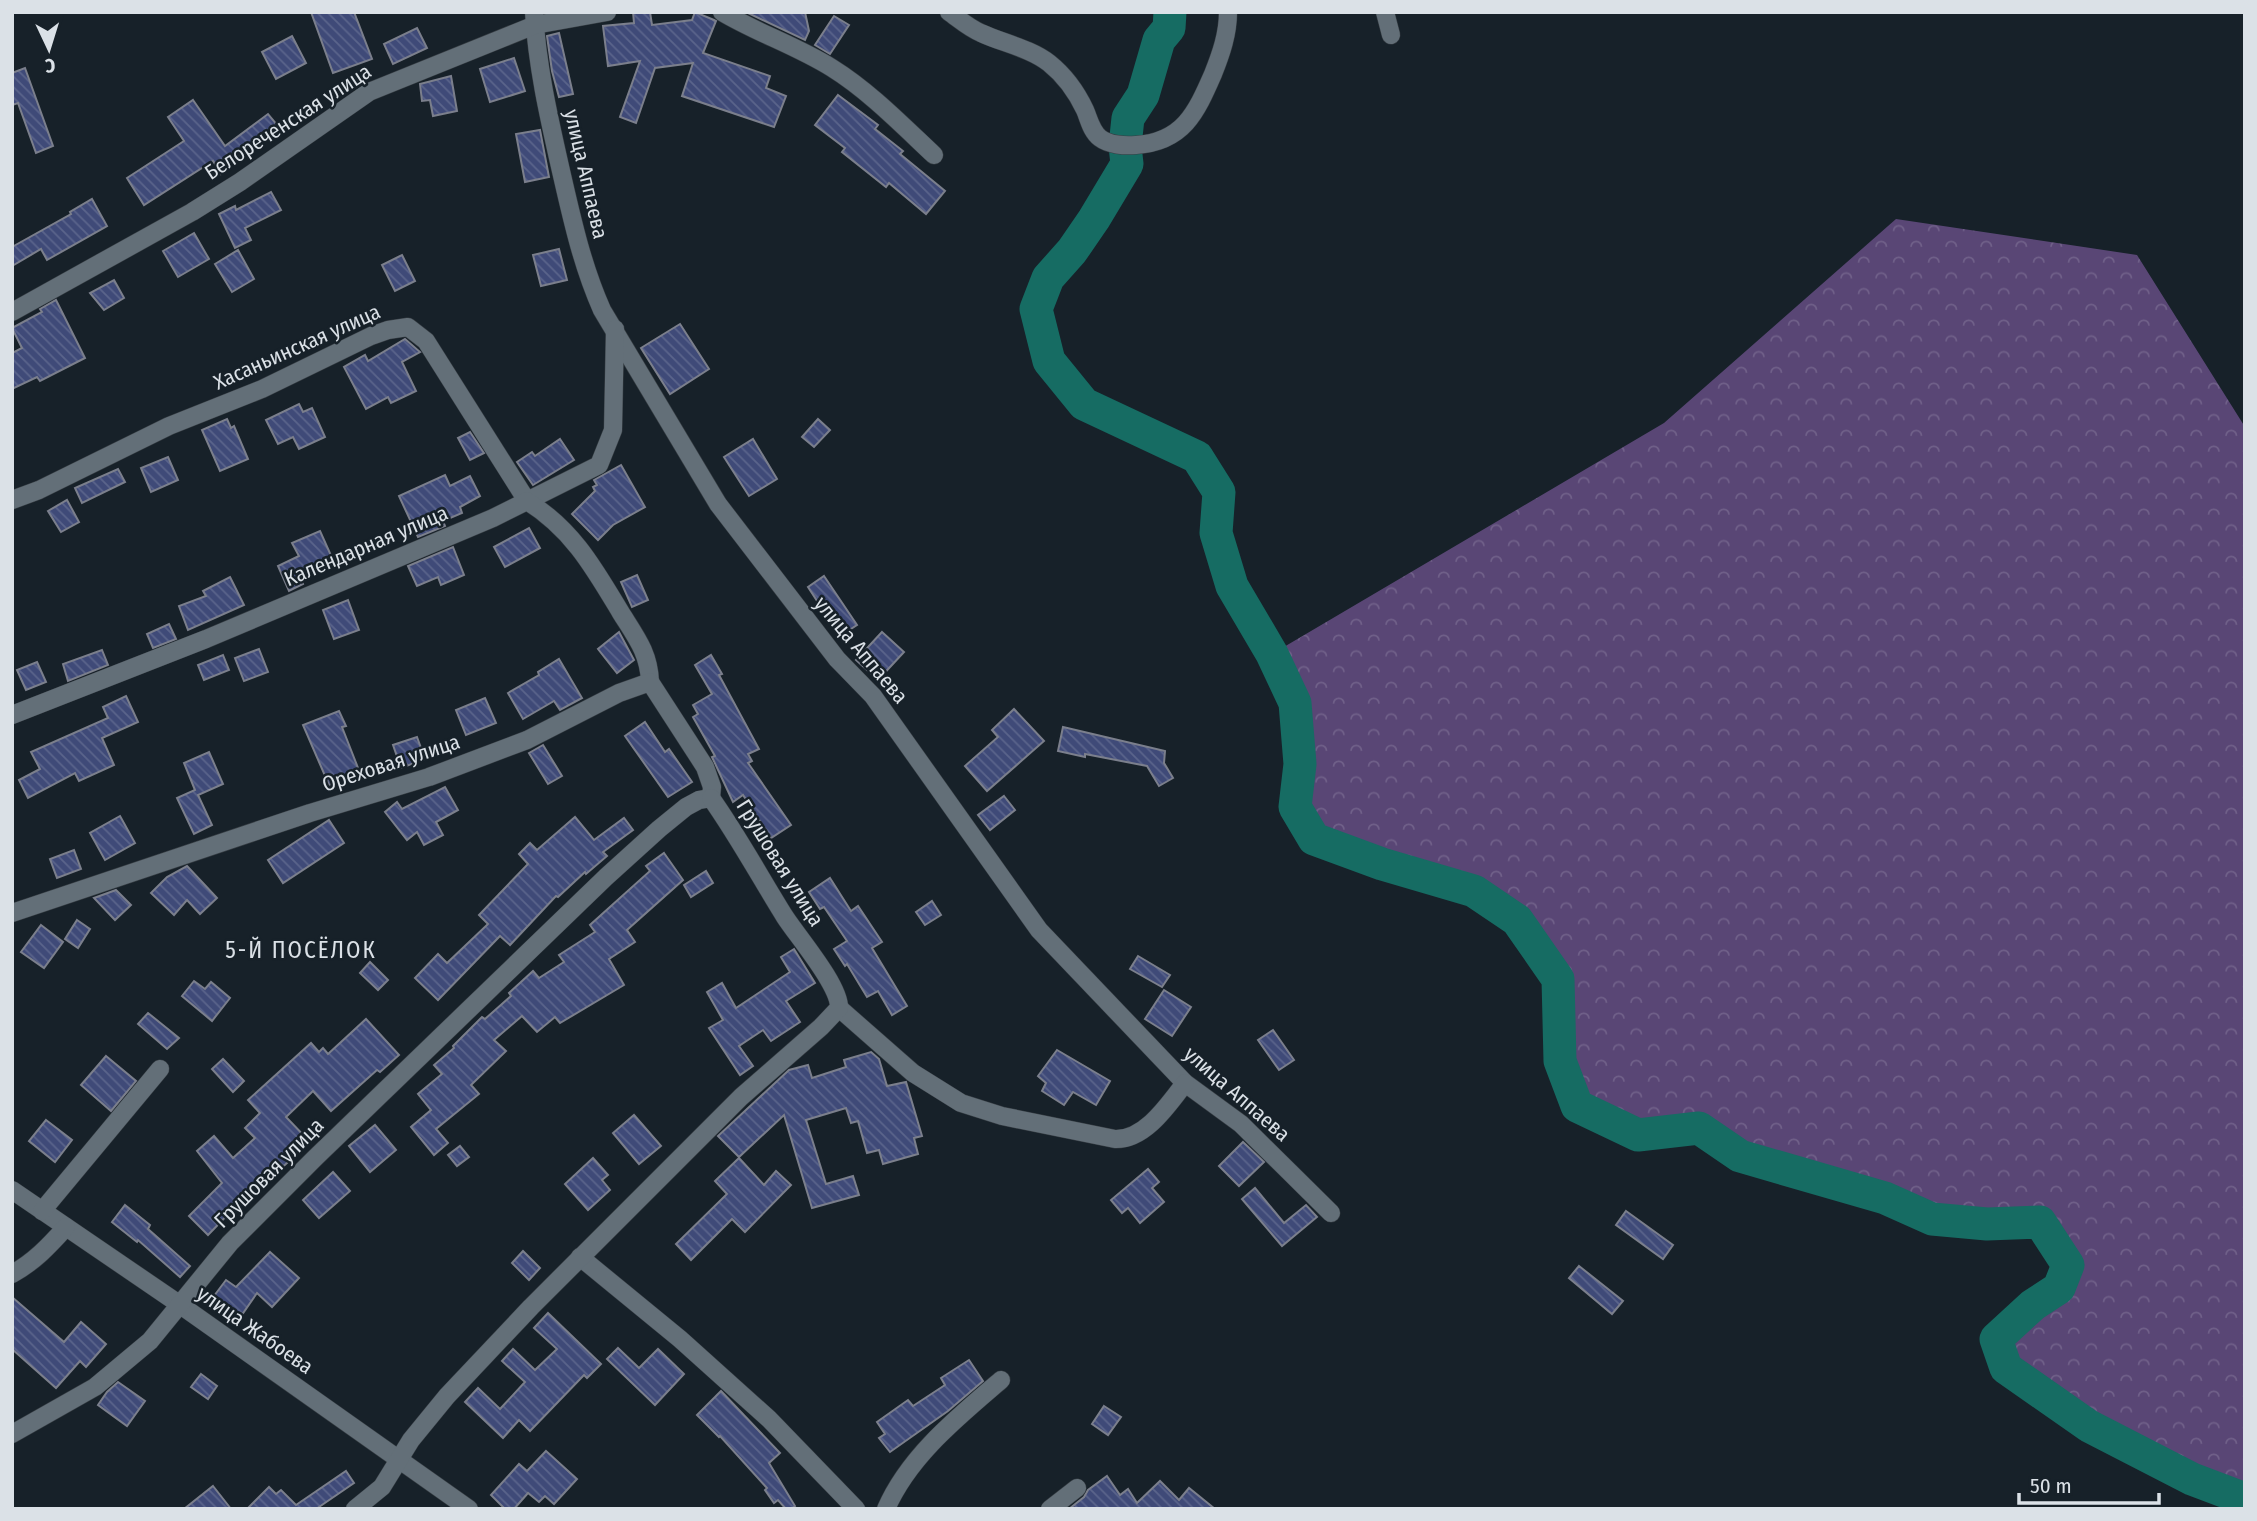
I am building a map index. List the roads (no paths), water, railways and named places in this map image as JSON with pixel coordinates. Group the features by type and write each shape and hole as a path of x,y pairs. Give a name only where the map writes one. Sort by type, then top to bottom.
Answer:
{"street":[{"name":"Белореченская улица","path":"12,312 192,212 240,182 369,92 534,18 607,12"},
{"path":"722,12 746,27 830,67 852,82 934,155"},
{"path":"949,12 978,32 1040,57 1051,65 1075,92 1097,136 1125,146 1164,139 1186,124 1203,99 1220,56 1228,12"},
{"path":"1385,12 1391,35"},
{"name":"улица Аппаева","path":"534,18 539,70 580,253 592,289 718,504 837,659 873,696 1039,930 1185,1083 1241,1124 1331,1213"},
{"name":"Хасаньинская улица","path":"12,500 169,426 262,389 371,336 408,327 426,341 527,501"},
{"name":"Календарная улица","path":"12,715 206,639 493,518 599,465 613,430 615,329"},
{"path":"527,501 550,515 584,553 647,656 650,682 705,768 711,781 711,798"},
{"name":"Ореховая улица","path":"12,913 310,813 429,777 539,735 619,692 650,682"},
{"name":"Грушовая улица","path":"12,1434 95,1387 150,1341 230,1243 315,1158 606,877 686,807 699,800 711,798 739,838 786,918 823,971 837,996 839,1008"},
{"path":"355,1509 382,1487 398,1459 447,1396 580,1257 741,1097 839,1008 883,1048 940,1091 961,1103 1002,1116 1125,1139 1147,1126 1185,1083"},
{"path":"42,1211 160,1069"},
{"name":"улица Жабоева","path":"12,1190 179,1304 469,1509"},
{"path":"12,1274 45,1251 66,1227"},
{"path":"580,1257 680,1339 769,1419 856,1509"},
{"path":"886,1509 914,1462 1001,1380"},
{"path":"1050,1509 1077,1488"}],"waterway":[{"path":"1170,12 1169,28 1159,40 1143,95 1128,118 1125,146 1127,164 1072,251 1048,278 1036,309 1049,361 1084,404 1197,457 1219,492 1216,533 1232,586 1272,654 1295,703 1300,764 1295,807 1314,839 1382,864 1474,891 1517,920 1558,979 1560,1061 1577,1106 1638,1135 1699,1128 1740,1156 1885,1198 1932,1219 1987,1224 2040,1222 2068,1265 2059,1288 2033,1305 1996,1339 2006,1368 2089,1426 2192,1479 2245,1499"}],"district":[{"name":"5-Й ПОСЁЛОК","path":"301,950"}]}
